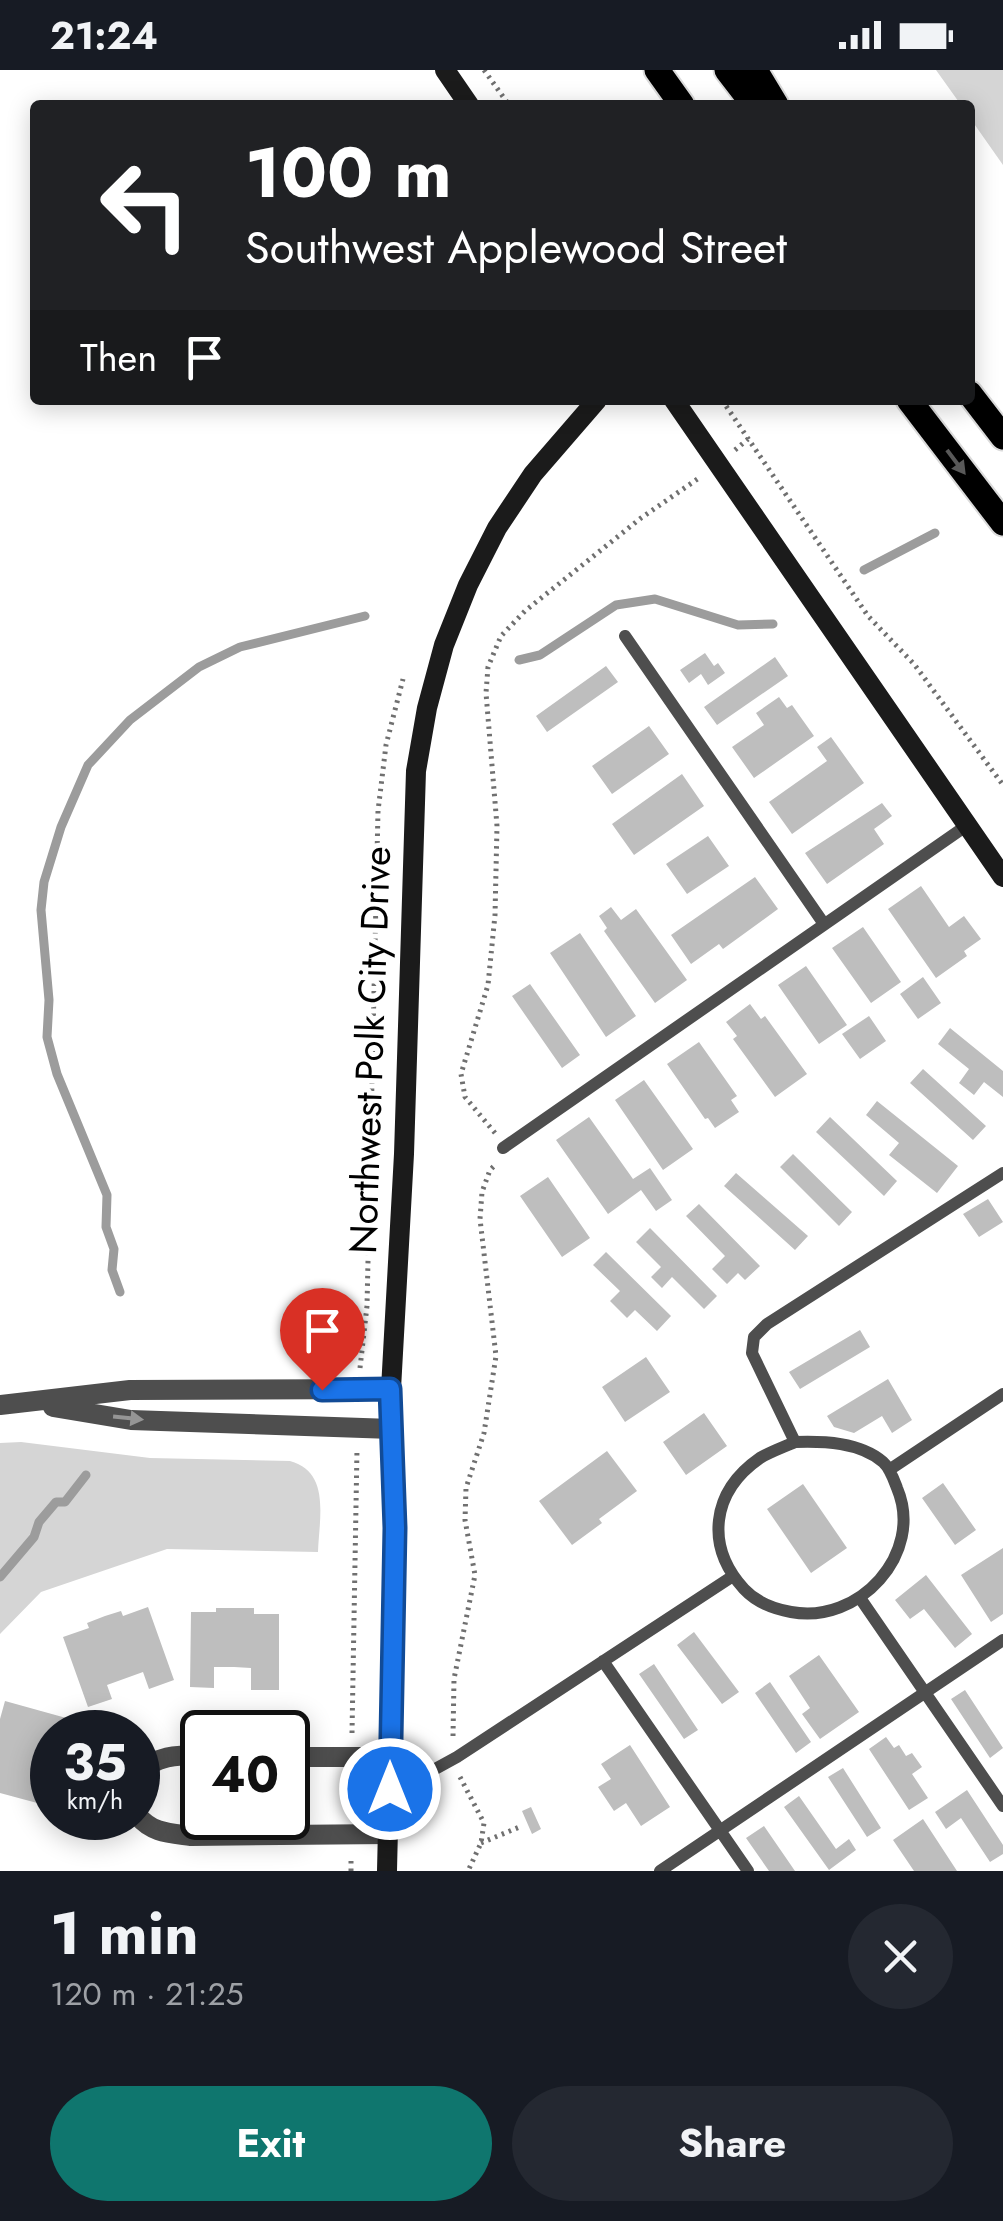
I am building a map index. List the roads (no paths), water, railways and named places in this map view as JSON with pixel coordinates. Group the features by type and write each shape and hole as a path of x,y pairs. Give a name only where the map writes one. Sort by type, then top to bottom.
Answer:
{"main road":[{"path":"657,70 678,100"},
{"path":"727,70 750,100"},
{"path":"755,70 773,100"},
{"path":"975,401 1003,437"},
{"path":"913,405 1003,524"}],"street":[{"path":"444,70 465,100"},
{"name":"Northwest Polk City Drive","path":"387,1871 395,1528 390,1389 404,1154 416,771 444,645 468,586 497,528 532,474 593,405"},
{"path":"677,405 1003,877"},
{"path":"0,1405 130,1390 390,1389"},
{"path":"31,1403 131,1420 392,1428"},
{"path":"310,1757 390,1757"},
{"path":"160,1832 190,1836 388,1834"}],"lane":[{"path":"625,636 824,924"},
{"path":"503,1148 966,826"},
{"path":"795,1442 752,1353 754,1336 1003,1173"},
{"path":"890,1470 1003,1394"},
{"path":"795,1442 846,1445 882,1461 890,1470 904,1504 904,1530 887,1571 860,1598 843,1608 805,1615 776,1609 750,1595 733,1576 718,1545 718,1510 738,1479 760,1458 795,1442"},
{"path":"390,1789 457,1757 733,1576"},
{"path":"860,1598 1003,1806"},
{"path":"660,1871 1003,1640"},
{"path":"603,1661 748,1871"}],"waterway":[{"path":"864,570 935,533"},
{"path":"519,660 540,655 616,605 655,599 738,625 773,624"},
{"path":"120,1292 112,1270 114,1249 106,1227 107,1195 57,1074 47,1037 49,1000 41,910 44,882 61,827 88,765 130,720 199,667 240,647 365,616"},
{"path":"0,1577 34,1537 39,1522 56,1502 65,1502 86,1475"}]}
